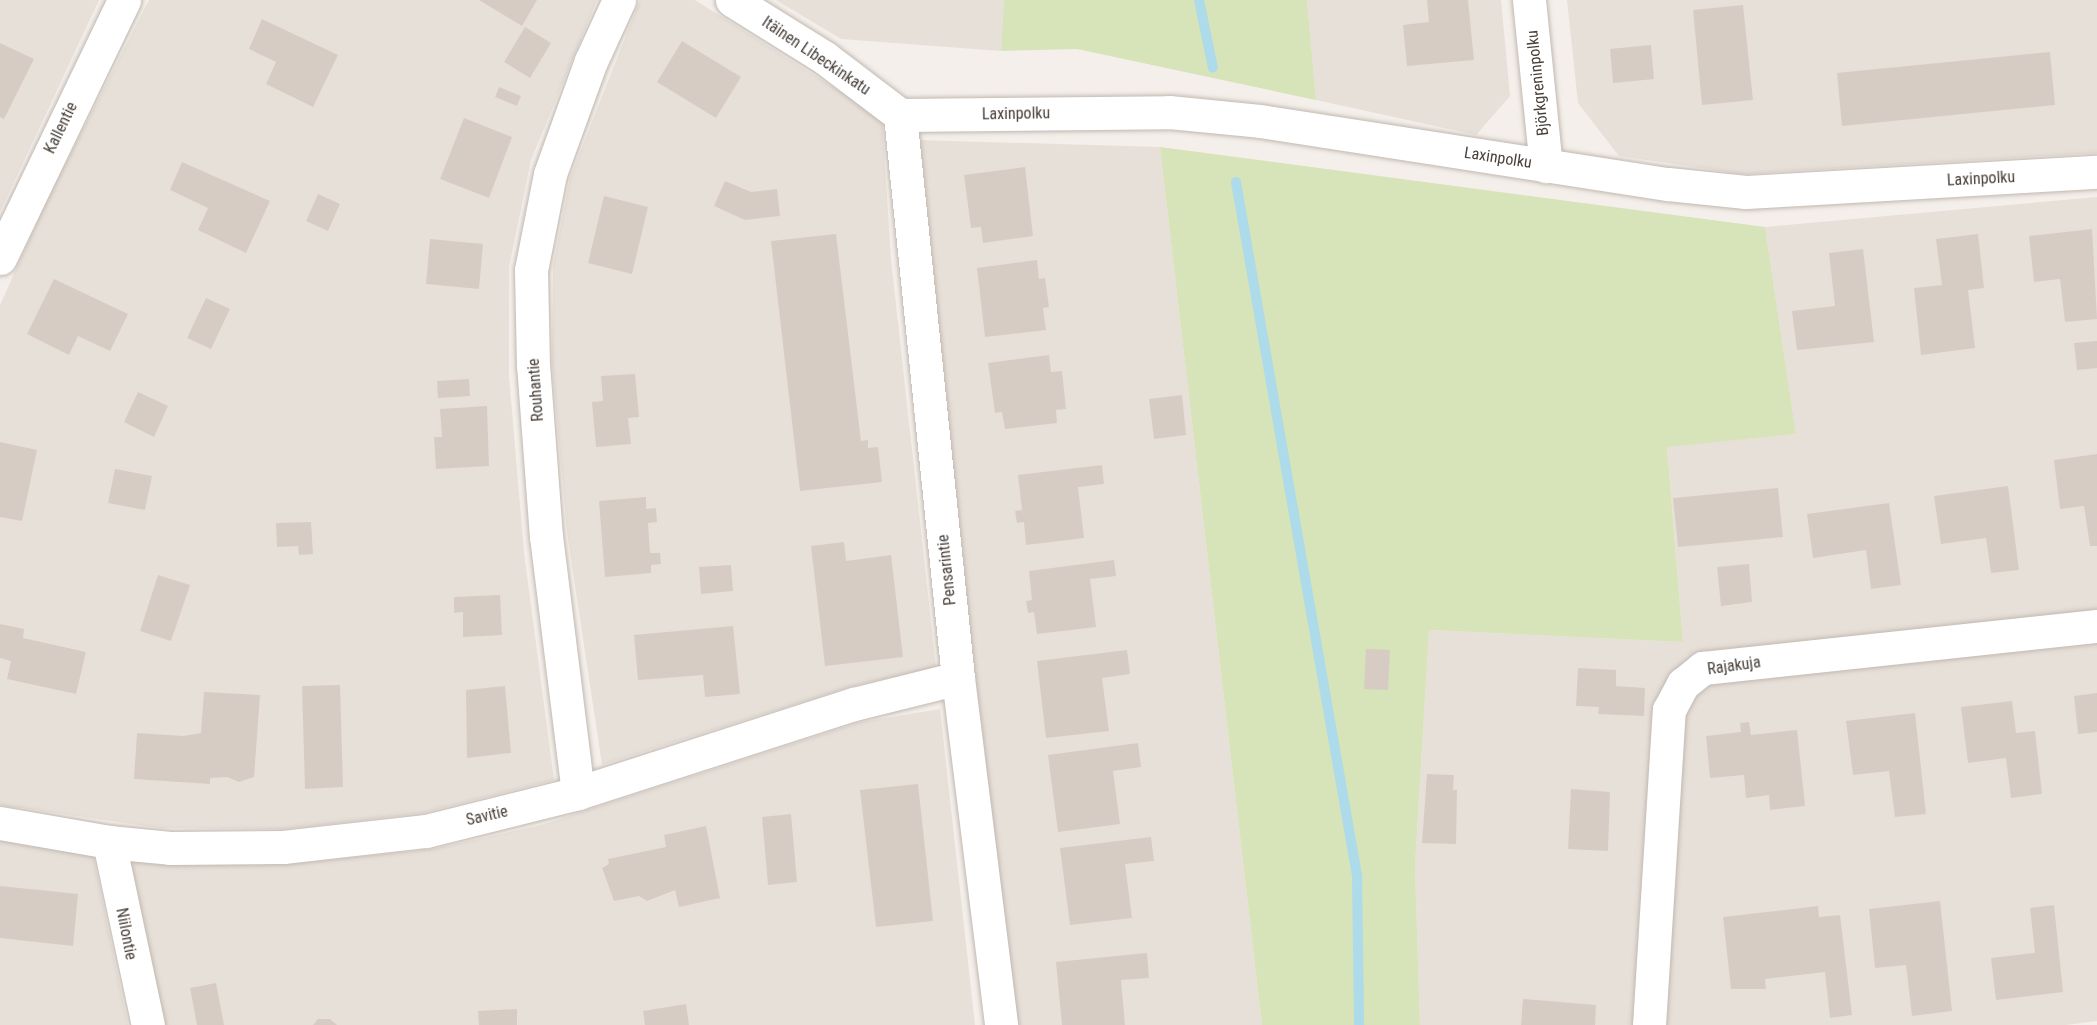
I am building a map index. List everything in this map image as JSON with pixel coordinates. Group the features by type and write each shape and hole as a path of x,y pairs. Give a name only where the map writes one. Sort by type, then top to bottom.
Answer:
{"street":[{"name":"Kallentie","path":"0,258 124,0"},
{"name":"Rouhantie","path":"578,794 546,537 533,366 531,270 550,174 591,61 619,0"},
{"name":"Itäinen Libeckinkatu","path":"732,0 825,58 900,115"},
{"name":"Björkgreninpolku","path":"1529,0 1546,166"},
{"name":"Laxinpolku","path":"900,115 1169,112 1260,121 1546,166 1746,192 2097,172"},
{"name":"Pensarintie","path":"900,115 958,678 1001,1025"},
{"name":"Rajakuja","path":"1649,1025 1669,710 1683,684 1703,668 2097,626"},
{"name":"Savitie","path":"0,823 109,842 170,848 283,847 426,831 578,794 854,704 958,678"},
{"name":"Niilontie","path":"109,842 148,1025"}],"shaded area":[{"path":"0,0 99,0 0,212"},
{"path":"149,0 597,0 531,160 509,267 509,376 524,552 554,780 422,813 284,829 160,828 0,805 0,305 47,200"},
{"path":"640,0 695,0 882,118 891,259 936,667 849,687 602,765 567,532 552,363 553,266 570,178"},
{"path":"776,0 1004,0 1001,51 841,39"},
{"path":"1307,0 1501,0 1510,96 1476,135 1316,100"},
{"path":"1567,0 2097,0 2097,153 1742,174 1619,156 1578,103"},
{"path":"919,140 1160,147 1262,1025 1017,1025 990,850"},
{"path":"2097,197 2097,1021 2066,1025 1420,1025 1415,867 1429,630 1683,642 1667,446 1796,434 1765,227"},
{"path":"940,709 975,1025 165,1025 130,862 288,864 433,849 541,825 861,722"},
{"path":"0,841 93,855 128,1025 0,1025"}],"green space":[{"path":"1004,0 1307,0 1316,100 1077,49 1001,51"},
{"path":"1160,147 1765,227 1796,434 1667,447 1683,642 1429,630 1415,867 1420,1025 1262,1025"}],"building":[{"path":"479,0 537,0 522,26"},
{"path":"1427,0 1468,0 1474,60 1407,66 1403,25 1429,22"},
{"path":"1743,5 1753,100 1702,105 1693,10"},
{"path":"262,19 338,55 313,107 266,84 276,62 249,49"},
{"path":"525,27 551,43 530,78 504,62"},
{"path":"682,41 741,77 716,118 657,82"},
{"path":"0,43 34,59 4,119 0,117"},
{"path":"1651,45 1654,79 1613,83 1610,49"},
{"path":"2050,52 2055,105 1842,126 1837,73"},
{"path":"499,87 521,96 517,106 495,97"},
{"path":"464,118 512,137 489,198 440,179"},
{"path":"182,162 270,201 246,253 198,230 208,208 170,190"},
{"path":"1025,167 1033,236 983,243 981,227 971,228 964,175"},
{"path":"725,181 751,192 777,189 780,216 745,220 714,206"},
{"path":"318,194 340,204 328,231 306,221"},
{"path":"604,196 648,207 632,274 588,263"},
{"path":"2092,229 2097,319 2065,322 2060,279 2034,282 2029,236"},
{"path":"836,234 861,441 868,440 868,448 878,447 882,482 800,491 771,241"},
{"path":"1978,234 1984,288 1968,290 1975,348 1921,355 1914,288 1942,285 1936,239"},
{"path":"430,239 483,244 479,289 426,284"},
{"path":"1863,249 1874,342 1797,350 1792,311 1835,306 1829,253"},
{"path":"1037,260 1039,279 1045,278 1049,307 1043,308 1046,330 985,337 977,268"},
{"path":"54,279 128,314 110,351 78,336 69,355 27,334"},
{"path":"206,298 230,309 211,349 187,338"},
{"path":"2097,341 2097,368 2077,370 2074,343"},
{"path":"1049,355 1051,372 1062,371 1066,409 1056,410 1057,423 1005,429 1002,412 995,413 988,363"},
{"path":"635,374 639,417 628,418 631,444 596,447 592,402 603,401 601,376"},
{"path":"469,379 470,396 438,398 437,381"},
{"path":"138,392 168,406 154,437 124,422"},
{"path":"1182,395 1186,435 1154,439 1149,399"},
{"path":"487,406 489,466 436,469 434,437 442,437 440,409"},
{"path":"0,442 37,450 22,521 0,517"},
{"path":"2097,454 2097,546 2090,546 2084,506 2060,509 2054,460"},
{"path":"1102,465 1104,484 1078,487 1084,538 1026,545 1024,522 1017,523 1015,511 1022,510 1018,475"},
{"path":"115,469 152,476 145,510 108,503"},
{"path":"2008,486 2019,570 1991,573 1986,538 1941,544 1934,496"},
{"path":"1778,488 1783,537 1678,547 1673,498"},
{"path":"646,497 646,509 656,508 657,522 648,523 650,553 660,553 661,564 651,565 651,573 605,577 599,501"},
{"path":"1889,503 1901,585 1871,589 1866,550 1813,558 1807,514"},
{"path":"311,522 313,554 299,555 298,546 277,547 276,523"},
{"path":"844,542 846,561 891,555 903,657 825,666 811,546"},
{"path":"1114,560 1116,576 1090,579 1096,627 1037,634 1034,612 1028,613 1026,601 1032,600 1029,571"},
{"path":"1749,564 1752,602 1721,606 1717,567"},
{"path":"731,565 733,591 701,594 699,567"},
{"path":"158,575 190,585 171,641 140,631"},
{"path":"500,595 502,635 463,637 463,612 454,613 454,597"},
{"path":"0,624 24,629 23,638 86,652 76,694 7,679 11,661 0,658"},
{"path":"733,626 740,694 705,697 703,675 638,680 634,635"},
{"path":"1366,649 1390,650 1388,690 1364,689"},
{"path":"1127,650 1130,674 1102,678 1109,731 1046,738 1037,661"},
{"path":"1578,668 1616,670 1616,686 1645,688 1644,716 1598,714 1599,707 1576,706"},
{"path":"340,685 343,787 305,789 302,686"},
{"path":"505,686 511,753 467,758 466,690"},
{"path":"204,692 260,695 254,777 239,782 227,777 210,778 210,784 134,779 137,733 183,736 201,733"},
{"path":"2097,693 2097,732 2078,734 2074,696"},
{"path":"2012,701 2016,733 2035,731 2042,794 2011,798 2006,758 1968,763 1961,707"},
{"path":"1915,713 1926,814 1895,817 1889,771 1853,775 1846,721"},
{"path":"1749,722 1751,735 1797,730 1805,806 1770,810 1769,795 1746,798 1744,775 1710,778 1706,736 1741,732 1740,723"},
{"path":"1138,743 1141,767 1113,771 1120,824 1058,832 1048,755"},
{"path":"1427,774 1454,775 1453,790 1457,790 1456,844 1422,843"},
{"path":"918,784 933,921 876,927 860,790"},
{"path":"1571,789 1610,792 1608,851 1568,849"},
{"path":"791,814 797,882 768,885 762,817"},
{"path":"706,826 720,898 679,907 675,890 647,901 639,896 614,901 602,868 609,864 608,859 666,847 664,835"},
{"path":"1151,837 1154,861 1125,864 1132,918 1070,925 1060,848"},
{"path":"0,886 78,894 73,946 0,938"},
{"path":"1940,901 1952,1011 1912,1016 1906,965 1875,968 1869,909"},
{"path":"2054,905 2063,992 1996,1000 1991,958 2035,953 2030,908"},
{"path":"1818,906 1819,917 1840,915 1852,1015 1830,1018 1825,972 1765,979 1766,989 1731,989 1723,917"},
{"path":"1147,953 1149,978 1121,980 1125,1025 1062,1025 1056,962"},
{"path":"216,983 224,1025 197,1025 190,988"},
{"path":"1523,999 1596,1005 1595,1025 1521,1025"},
{"path":"686,1004 689,1025 645,1025 643,1011"},
{"path":"517,1009 517,1025 479,1025 478,1011"},
{"path":"318,1019 330,1019 337,1025 313,1025"}],"waterway":[{"path":"1199,0 1213,68"},
{"path":"1236,182 1357,875 1359,1025"}]}
